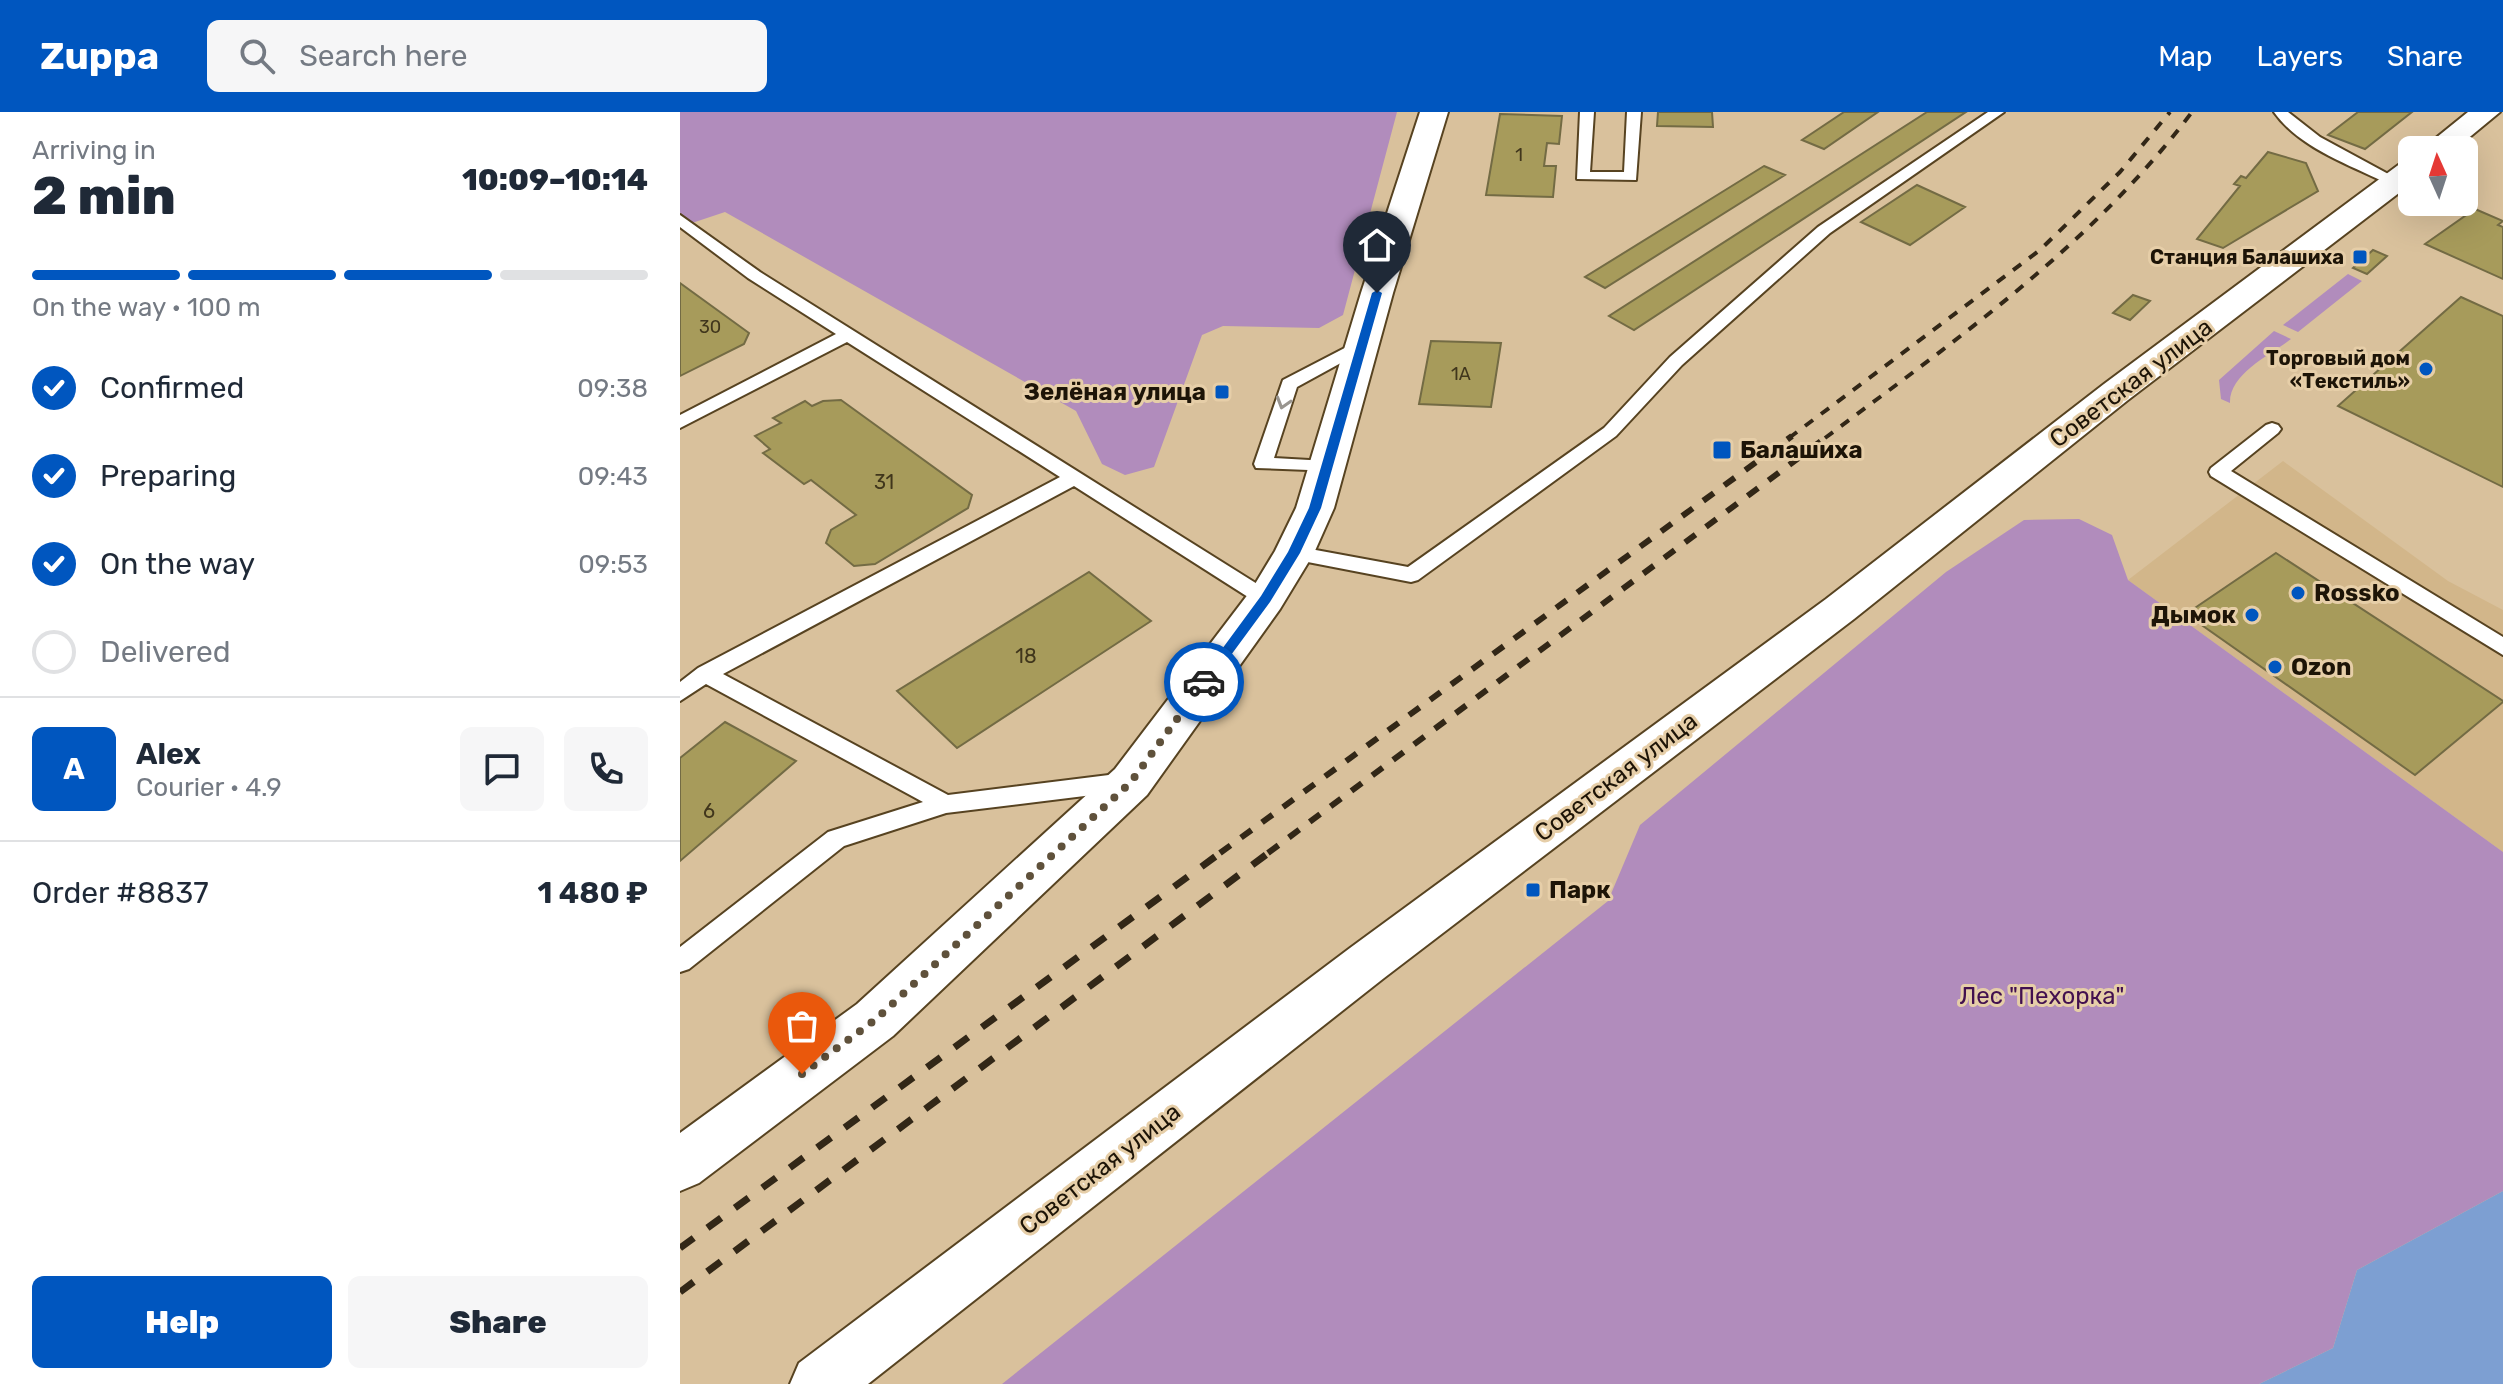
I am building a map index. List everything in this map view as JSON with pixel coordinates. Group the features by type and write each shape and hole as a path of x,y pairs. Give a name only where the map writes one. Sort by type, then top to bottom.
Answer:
{"main road":[{"path":"680,1165 875,1020 1131,782 1266,599 1294,553 1321,487 1434,112"},
{"path":"2454,136 2486,112"},
{"name":"Советская улица","path":"820,1384 1367,963 1840,609 2116,392 2398,179"}],"lane":[{"path":"1587,112 1582,176 1631,177 1634,112"},
{"path":"1294,553 1411,575 1610,432 1676,361 1824,230 1997,112"},
{"path":"2281,112 2283,118 2309,137 2398,173"},
{"path":"680,220 754,275 1266,599"},
{"path":"680,422 847,335"},
{"path":"1321,487 1263,464 1289,384 1364,343"},
{"path":"2272,429 2218,472 2503,647"},
{"path":"680,693 705,674 1074,478"},
{"path":"705,674 946,804"},
{"path":"680,961 836,839 946,804 1131,782"}],"shaded area":[{"path":"2283,461 2448,581 2503,610 2503,852 2128,580"}],"green space":[{"path":"680,112 1397,112 1343,315 1319,328 1223,326 1202,335 1154,467 1125,475 1102,464 1076,411 725,212 680,227"},
{"path":"2348,274 2362,281 2298,332 2283,325"},
{"path":"2274,331 2291,339 2243,374 2231,393 2230,403 2221,399 2219,380"},
{"name":"Лес \"Пехорка\"","path":"2079,519 2112,535 2128,580 2503,852 2503,1191 2357,1270 2333,1348 2259,1384 1002,1384 1608,901 1640,825 1946,572 2024,520"}],"water":[{"path":"2503,1191 2503,1384 2259,1384 2333,1348 2357,1270"}],"building":[{"path":"1658,112 1712,112 1713,127 1657,126"},
{"path":"1844,112 1878,112 1824,149 1802,140"},
{"path":"1927,112 1966,112 1634,330 1609,316"},
{"path":"2358,112 2412,112 2365,149 2328,135"},
{"path":"1500,114 1562,116 1559,144 1547,143 1544,166 1556,166 1553,197 1486,195"},
{"path":"2268,152 2306,163 2318,191 2223,248 2197,239 2240,186 2234,184 2241,176 2246,178"},
{"path":"1764,166 1785,175 1605,288 1585,277"},
{"path":"1917,185 1965,207 1910,245 1861,222"},
{"path":"2478,210 2503,221 2498,225 2503,227 2503,279 2425,244 2465,216 2478,216"},
{"path":"2373,250 2387,256 2367,274 2353,268"},
{"path":"680,283 749,333 744,344 680,376"},
{"path":"2133,295 2150,301 2130,320 2113,313"},
{"path":"2461,297 2503,316 2503,487 2338,406"},
{"path":"1431,341 1501,343 1491,407 1419,404"},
{"path":"841,400 972,495 968,508 875,564 854,566 826,543 831,530 856,515 811,480 804,484 763,453 770,449 755,436 781,423 773,418 805,401 812,406 823,401"},
{"path":"2276,553 2503,702 2415,775 2186,614"},
{"path":"1089,572 1151,621 957,748 897,691"},
{"path":"725,722 796,761 680,861 680,758"}],"railway":[{"path":"1789,438 2040,250 2120,172 2170,112"},
{"path":"1825,438 1973,327 2067,247 2153,160 2192,112"},
{"path":"1220,853 1792,436"},
{"path":"1268,853 1828,436"},
{"path":"680,1248 1223,851"},
{"path":"680,1292 1271,851"}],"way so far":[{"path":"802,1074 875,1020 1131,782 1204,682"}],"place":[{"name":"Станция Балашиха","path":"2360,257"},
{"name":"Торговый дом «Текстиль»","path":"2426,369"},
{"name":"Зелёная улица","path":"1222,392"},
{"name":"Балашиха","path":"1722,450"},
{"name":"Rossko","path":"2298,593"},
{"name":"Дымок","path":"2252,615"},
{"name":"Ozon","path":"2275,667"},
{"name":"Парк","path":"1533,890"}],"route":[{"path":"1204,682 1266,599 1294,553 1315,508 1377,293"}]}
